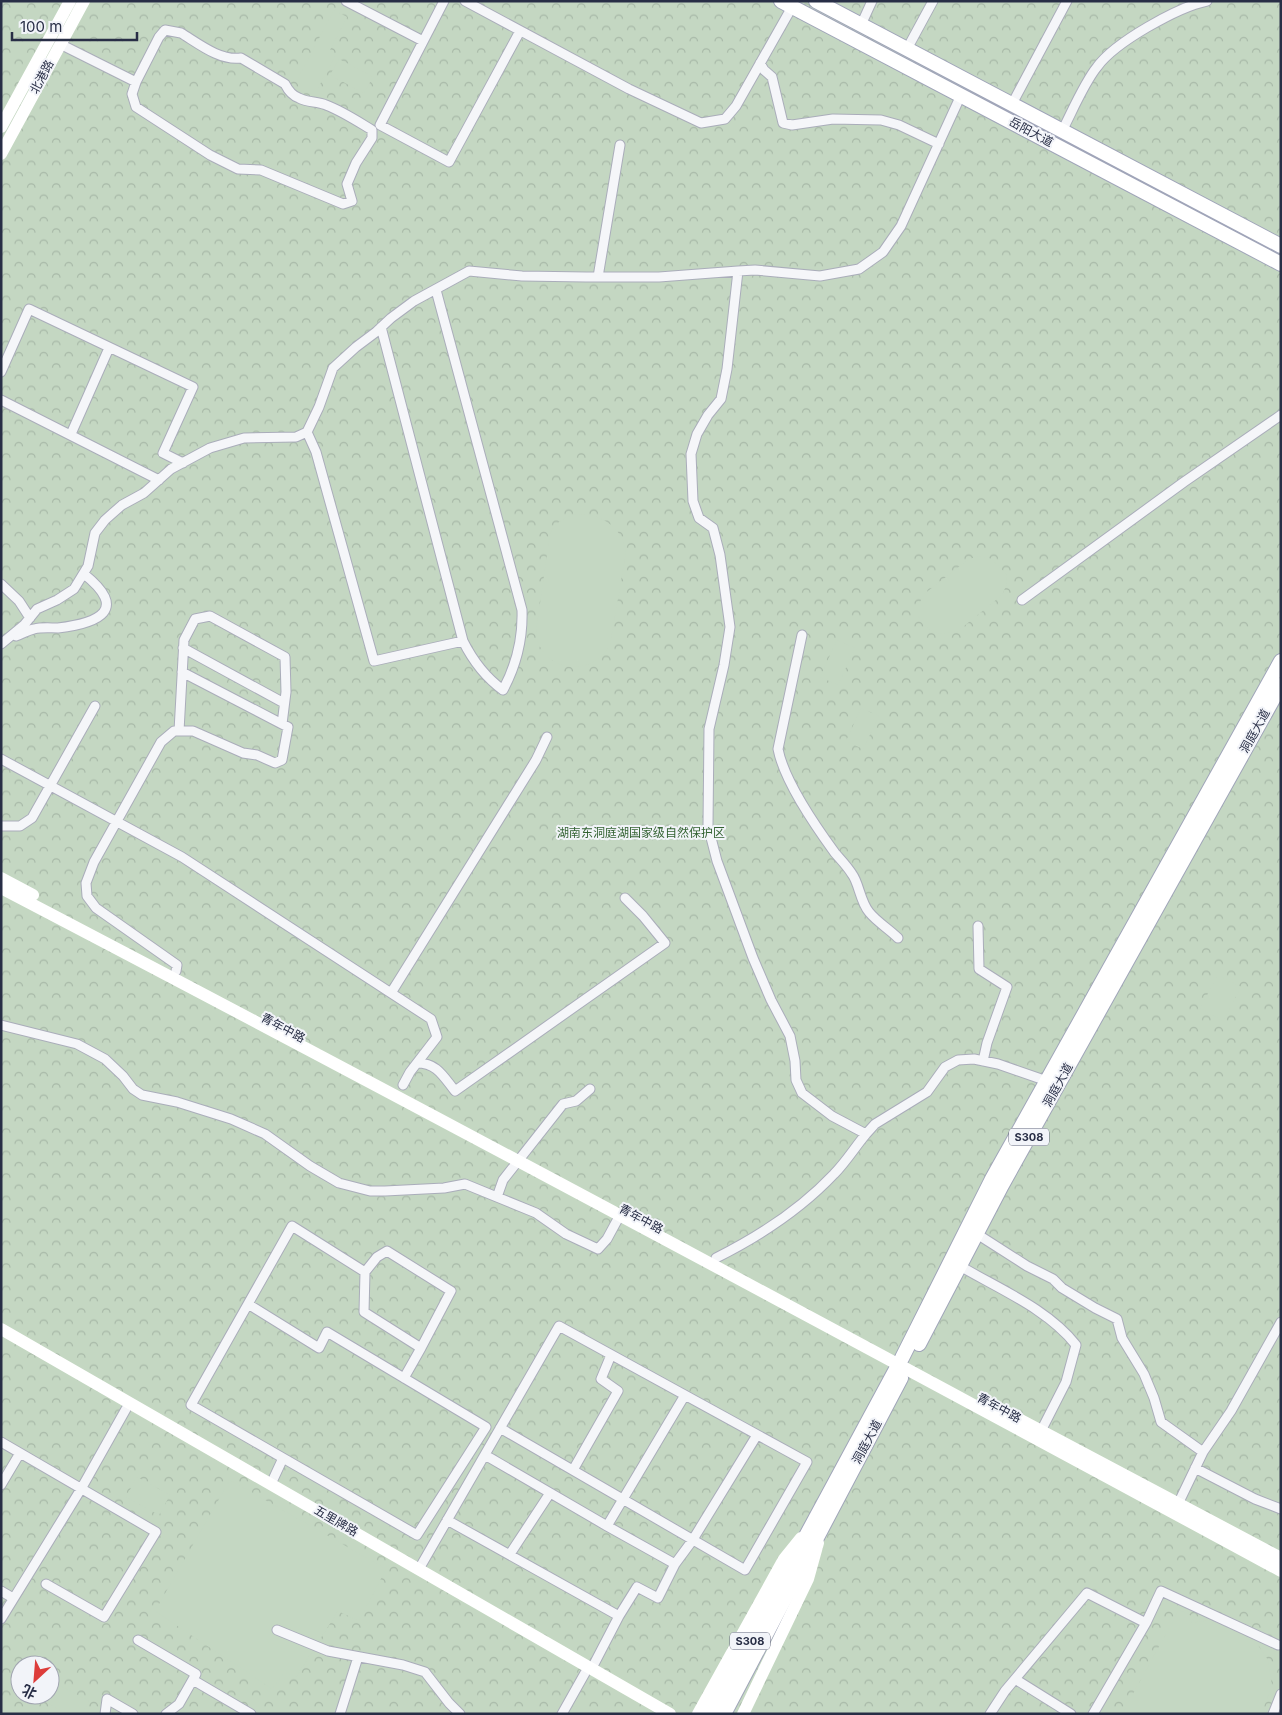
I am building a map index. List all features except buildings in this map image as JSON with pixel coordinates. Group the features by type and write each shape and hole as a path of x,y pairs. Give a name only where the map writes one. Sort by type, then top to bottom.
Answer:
{"main road":[{"name":"北港路","path":"1,127 70,1"},
{"name":"北港路","path":"1,154 84,1"},
{"name":"岳阳大道","path":"816,1 1281,246"},
{"name":"岳阳大道","path":"786,4 1281,264"},
{"name":"洞庭大道","path":"904,1363 992,1179 1281,662"},
{"name":"洞庭大道","path":"724,1714 787,1596 816,1527 904,1363 960,1266 1002,1185 1280,690"},
{"name":"青年中路","path":"1,878 520,1158 716,1258 1281,1571"},
{"path":"1,888 520,1158 620,1215 904,1363"},
{"name":"五里牌路","path":"1,1330 419,1569 588,1670"},
{"name":"五里牌路","path":"1,1338 664,1713"},
{"name":"青年中路","path":"904,1363 1041,1431 1281,1558"},
{"name":"洞庭大道","path":"710,1714 790,1563 816,1527"},
{"path":"698,1714 784,1559 816,1527"},
{"path":"742,1714 808,1579 816,1527"}],"street":[{"path":"346,1 423,41"},
{"path":"444,1 376,127 372,138 356,164 347,184 352,201 342,204 261,170 238,170 210,155 136,106 132,94 159,36 165,30 181,33 219,56 234,59 241,58 254,64 286,84 288,89 297,98 307,102 316,101 326,105 376,127 449,162 520,31"},
{"path":"465,1 629,89 701,123 726,119 736,106 760,63 786,4"},
{"path":"861,25 872,1"},
{"path":"907,49 933,1"},
{"path":"1012,104 1067,1"},
{"path":"1062,131 1097,66 1145,28 1195,4 1207,1"},
{"path":"60,44 136,82"},
{"path":"760,63 764,70 772,77 783,123 792,125 833,119 881,120 899,125 939,144"},
{"path":"4,642 24,625 37,609 57,600 74,589 88,566 95,533 105,520 122,505 144,493 171,469 210,448 244,438 296,437 307,432 319,407 333,368 406,306 469,272 522,276 659,277 755,270 820,276 859,269 883,252 901,226 961,95"},
{"path":"598,277 620,145"},
{"path":"738,271 727,369 721,399 697,434 691,454 694,501 699,518 713,528 720,555 730,627 722,675 709,729 708,826 717,861 750,949 771,1000 790,1036 795,1061 796,1080 802,1092 832,1116 866,1134"},
{"path":"381,327 463,640 469,654 481,671 503,690 516,661 521,641 522,610 436,290"},
{"path":"1,372 29,310 193,387 163,453 183,463"},
{"path":"71,434 109,348"},
{"path":"1,400 159,480"},
{"path":"1022,600 1192,476 1281,415"},
{"path":"307,432 316,452 374,661 463,640"},
{"path":"4,642 34,629 58,628 98,619 106,610 106,598 98,585 84,574"},
{"path":"1,584 19,601 30,618"},
{"path":"179,731 184,640 195,619 210,616 285,657 286,692 282,724"},
{"path":"802,635 778,749 780,757 791,784 810,816 834,852 854,876 858,891 869,912 898,938"},
{"path":"183,648 284,703"},
{"path":"176,971 177,965 96,908 87,896 86,883 94,862 161,742 174,731 193,731 243,753 257,755 275,763 282,760 288,727 182,672"},
{"path":"1,826 20,826 32,818 96,706"},
{"path":"392,993 536,760 547,737"},
{"path":"1,760 182,857 432,1019 437,1037 403,1085"},
{"path":"417,1063 424,1063 437,1068 455,1091 664,943 643,916 625,898"},
{"path":"978,926 979,969 1007,987 987,1043 983,1061"},
{"path":"1,1025 77,1044 105,1059 123,1076 132,1089 142,1096 177,1102 231,1119 265,1134 310,1166 339,1183 370,1191 444,1188 465,1184 536,1213 566,1234 598,1249 607,1239 620,1215"},
{"path":"716,1258 752,1240 794,1211 835,1173 875,1124 927,1092 945,1067 958,1060 998,1064 1047,1081"},
{"path":"497,1197 503,1180 563,1104 576,1101 590,1089"},
{"path":"248,1304 319,1348 327,1332 486,1427 417,1535 191,1405 292,1226 365,1272"},
{"path":"977,1234 1028,1266 1053,1279 1062,1288 1117,1319 1122,1338 1144,1374 1161,1422 1203,1452"},
{"path":"404,1378 421,1348 451,1291 386,1251 377,1257 365,1272 364,1312 421,1348"},
{"path":"960,1266 1047,1318 1066,1332 1076,1345 1066,1382 1041,1431"},
{"path":"1178,1504 1203,1452 1231,1411 1281,1322"},
{"path":"419,1569 485,1455 500,1428 559,1326 808,1462 745,1570 500,1428"},
{"path":"573,1470 618,1391 601,1379 611,1355"},
{"path":"607,1526 685,1395"},
{"path":"1,1618 81,1489 126,1409"},
{"path":"562,1714 637,1587 658,1598 674,1564 692,1541 757,1434"},
{"path":"1,1442 156,1532 104,1617 46,1584"},
{"path":"1,1485 20,1453"},
{"path":"485,1455 674,1564"},
{"path":"271,1484 283,1458"},
{"path":"1195,1468 1255,1499 1281,1510"},
{"path":"510,1554 550,1493"},
{"path":"447,1520 619,1616"},
{"path":"1,1591 13,1598"},
{"path":"1093,1714 1146,1623 1161,1591 1278,1645"},
{"path":"990,1714 1005,1691 1088,1593 1146,1623"},
{"path":"277,1630 328,1651 403,1664 426,1672 449,1703 460,1714"},
{"path":"138,1640 196,1674 174,1712"},
{"path":"340,1714 358,1657"},
{"path":"1015,1679 1071,1714"},
{"path":"193,1680 251,1714"},
{"path":"1272,1714 1281,1694"},
{"path":"105,1714 108,1699 133,1714"}],"green space":[{"name":"湖南东洞庭湖国家级自然保护区","path":"1,1 1281,1 1281,1714 1,1714"},
{"path":"334,10 347,17 330,50 336,54 317,90 297,80"},
{"path":"339,59 373,77 364,93 330,75"},
{"path":"578,514 595,516 610,524 624,543 626,552 610,645 601,656 591,663 567,666 555,662 546,655 539,645 536,631 550,534 561,520"},
{"path":"980,556 992,559 1006,574 1007,584 1002,595 958,631 942,634 933,632 924,625 918,616 918,606 924,594 969,559"},
{"path":"837,640 855,648 838,685 820,677"},
{"path":"861,708 879,716 863,749 846,741"},
{"path":"1218,975 1241,987 1223,1021 1200,1008"},
{"path":"137,1477 170,1495 159,1515 126,1497"},
{"path":"230,1480 386,1569 359,1621 338,1611 296,1677 284,1673 272,1689 155,1611"},
{"path":"1179,1610 1194,1617 1191,1623 1210,1620 1233,1628 1256,1642 1268,1660 1272,1686 1261,1714 1122,1714"},
{"path":"60,1686 89,1701 82,1714 67,1714 51,1705 60,1705"}]}
